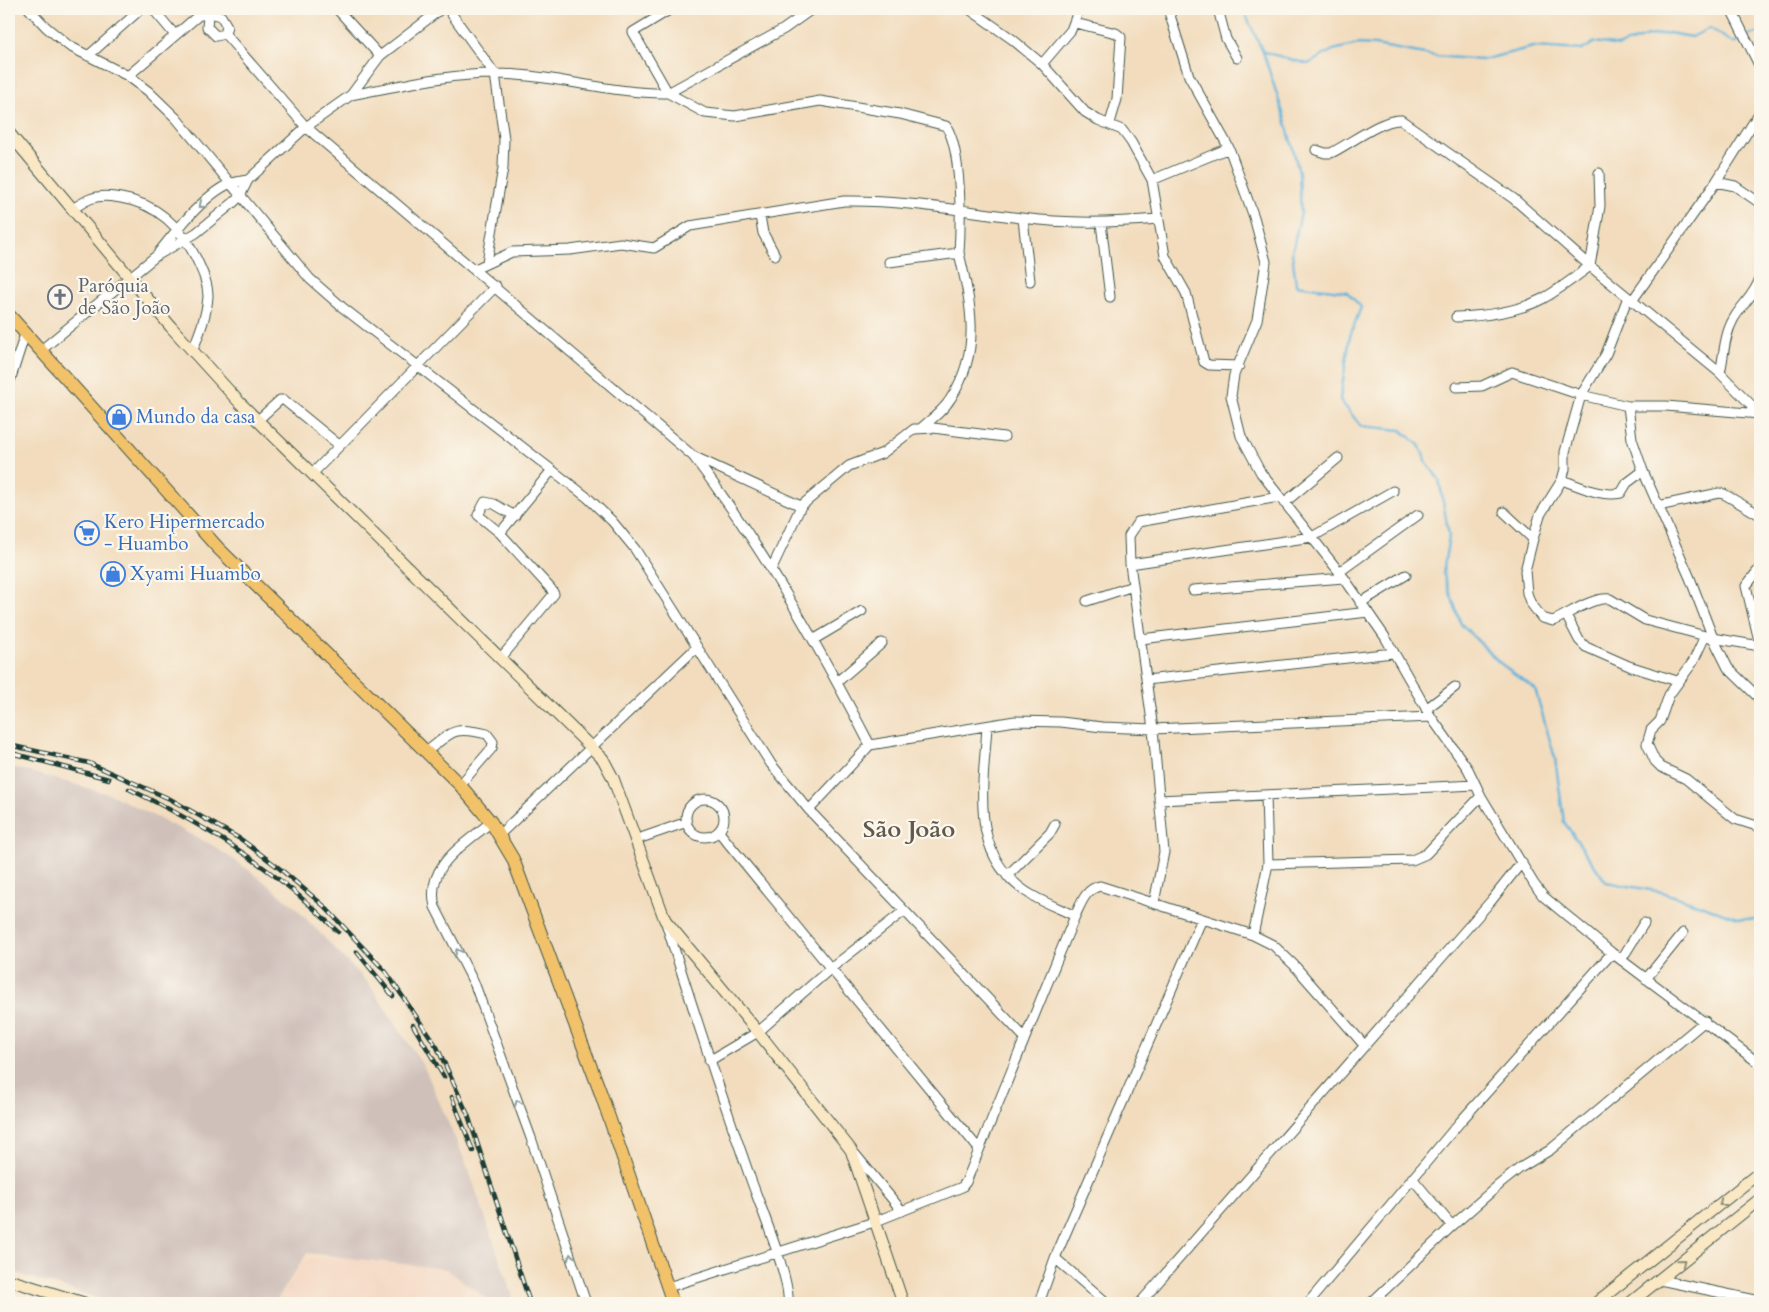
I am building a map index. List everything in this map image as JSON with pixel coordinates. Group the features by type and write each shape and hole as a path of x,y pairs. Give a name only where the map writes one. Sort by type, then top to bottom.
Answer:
{"main road":[{"path":"9,315 218,548 460,785 500,834 512,860 598,1085 673,1303"}],"street":[{"path":"30,9 46,27 69,46 128,76 148,90 176,118 310,279 417,367 552,470 612,521 635,549 771,764 809,810 1025,1038"},
{"path":"88,56 142,9"},
{"path":"153,9 175,35"},
{"path":"337,9 380,56"},
{"path":"40,351 156,256 187,239 240,196 248,180 306,127 351,95 380,56 441,9"},
{"path":"448,9 495,74 504,139 503,168 487,262"},
{"path":"668,94 633,32 671,9"},
{"path":"668,94 784,29 812,9"},
{"path":"969,9 1012,39 1042,64 1085,112 1098,120 1110,123 1122,130 1131,142 1152,180 1165,256 1186,293 1204,362 1209,365 1239,366"},
{"path":"1042,64 1072,30 1079,9"},
{"path":"1168,9 1189,76 1229,148 1254,217 1266,262 1257,320 1234,375 1231,396 1235,417 1250,455 1281,500 1342,575 1368,612 1429,713 1468,769 1481,796 1544,896 1612,953 1760,1064"},
{"path":"1218,9 1226,38 1236,58"},
{"path":"1732,10 1759,63"},
{"path":"128,76 199,15 208,16 213,14 221,16 227,26 225,34"},
{"path":"208,16 207,27 211,32 216,36 225,34"},
{"path":"1075,23 1116,33 1121,37 1118,99 1110,123"},
{"path":"225,34 306,127 496,286 693,456 725,497 771,570 837,682 870,745"},
{"path":"351,95 455,76 495,74 568,81 650,94 668,94 694,108 721,116 820,101 937,122 946,126 950,131 962,209 959,253 971,311 971,349 952,398 922,428"},
{"path":"1760,112 1716,182 1630,299 1606,354 1581,395 1565,452 1566,469 1562,480 1540,516 1532,539 1525,571 1527,593 1530,602 1542,618 1548,621 1604,598 1610,599 1645,620 1709,637 1760,646 1746,586 1760,568"},
{"path":"1316,150 1331,153 1370,131 1396,119 1401,120 1514,199 1590,266 1720,373 1760,414"},
{"path":"9,133 74,208 192,352 500,660 603,759 613,778 665,920 709,1061 776,1252 788,1292 788,1303"},
{"path":"1152,180 1229,148"},
{"path":"1456,316 1476,316 1527,305 1543,299 1590,266 1600,206 1599,173"},
{"path":"156,256 185,220 229,184 248,180"},
{"path":"1716,182 1735,186 1760,203"},
{"path":"74,208 91,198 108,196 132,200 151,206 166,217 187,239 204,276 208,296 202,324 192,352"},
{"path":"475,269 512,252 529,250 570,250 621,243 654,248 690,226 844,201 869,200 962,209 1023,219 1101,223 1158,219"},
{"path":"760,216 763,233 775,255"},
{"path":"1023,219 1030,281"},
{"path":"1101,223 1110,297"},
{"path":"889,262 959,253"},
{"path":"1720,373 1729,327 1738,311 1756,290 1760,278"},
{"path":"314,473 339,445 496,286"},
{"path":"9,384 25,334"},
{"path":"1456,387 1482,386 1512,372 1581,395 1628,406 1666,406 1760,414"},
{"path":"258,420 280,400 284,400 339,445"},
{"path":"1628,406 1632,439 1643,472 1690,578 1709,637 1728,668 1760,699"},
{"path":"771,570 801,506 849,466 883,453 914,429 922,428 1004,437"},
{"path":"693,456 801,506"},
{"path":"1154,903 1164,852 1152,729 1130,564 1130,536 1138,522 1281,500 1338,458"},
{"path":"500,533 552,470"},
{"path":"1562,480 1598,492 1616,494 1621,493 1627,483 1643,472"},
{"path":"1130,564 1312,537 1393,491"},
{"path":"1658,506 1724,494 1760,515"},
{"path":"500,660 554,594 500,533 478,515 485,502 494,504 515,516"},
{"path":"1504,512 1532,539"},
{"path":"1193,590 1342,575 1418,515"},
{"path":"1360,603 1406,575"},
{"path":"1087,601 1133,586"},
{"path":"813,640 862,611"},
{"path":"1141,639 1368,612"},
{"path":"1566,615 1579,640 1586,648 1629,666 1677,681"},
{"path":"1709,637 1677,681 1659,723 1651,730 1647,740 1654,761 1661,768 1690,782 1731,816 1760,827"},
{"path":"837,682 882,643"},
{"path":"500,834 698,647"},
{"path":"1146,680 1393,653"},
{"path":"809,810 870,745 1015,721 1061,722 1102,727 1152,729 1429,713 1455,687"},
{"path":"987,727 983,818 987,844 996,862 1007,876 1032,896 1075,916"},
{"path":"426,752 454,730 464,728 487,734 493,742 492,748 460,785"},
{"path":"1159,800 1476,786"},
{"path":"1253,935 1268,864 1266,795"},
{"path":"1268,864 1412,860 1426,854 1481,796"},
{"path":"702,800 713,801 724,813 723,826 719,832 705,838 697,836 692,832 686,822 686,815 692,805 702,800"},
{"path":"491,822 439,867 434,879 432,895 435,907 476,985 531,1138 586,1303"},
{"path":"635,840 686,822"},
{"path":"1007,876 1050,833 1055,824"},
{"path":"719,832 978,1148"},
{"path":"1140,1303 1491,901 1522,862"},
{"path":"668,1287 874,1222 962,1187 966,1182 978,1148 1075,916 1087,893 1093,888 1100,886 1154,903 1253,935 1274,945 1365,1046"},
{"path":"709,1061 758,1032 830,969 904,911"},
{"path":"665,920 902,1211"},
{"path":"1039,1303 1055,1258 1202,920"},
{"path":"1621,960 1644,923"},
{"path":"1646,979 1683,933"},
{"path":"1308,1303 1412,1178 1612,953"},
{"path":"1371,1303 1452,1226 1520,1168 1550,1150 1705,1021"},
{"path":"851,1150 903,1303"},
{"path":"1596,1303 1760,1172"},
{"path":"1412,1178 1452,1226"},
{"path":"1630,1303 1760,1199"},
{"path":"1055,1258 1107,1303"},
{"path":"9,1280 84,1303"},
{"path":"1660,1280 1726,1299 1760,1301"}],"shaded area":[{"path":"9,766 112,795 212,845 253,873 292,904 369,984 424,1067 468,1168 515,1303 493,1303 446,1269 307,1253 275,1303 113,1303 9,1271"},
{"path":"374,1255 450,1267 491,1303 277,1303 303,1260"}],"waterway":[{"path":"1243,9 1263,52 1285,119 1299,172 1301,213 1292,252 1296,285 1347,292 1361,307 1350,336 1340,400 1361,426 1401,430 1419,445 1428,465 1439,479 1449,536 1443,573 1461,624 1500,663 1535,689 1555,758 1564,822 1606,882 1662,892 1738,918 1760,920"},
{"path":"1264,52 1308,64 1333,50 1358,44 1375,45 1436,56 1482,60 1533,47 1582,50 1595,42 1619,46 1648,36 1669,33 1692,37 1710,28 1733,43 1743,39"},
{"path":"1748,36 1760,32"}],"railway":[{"path":"9,745 89,763 170,799 242,840 324,906 386,972 437,1047 468,1115 530,1303"},
{"path":"15,754 109,779"},
{"path":"129,789 187,819 240,851 290,888 338,932"},
{"path":"357,952 393,996"},
{"path":"413,1025 444,1077"},
{"path":"452,1097 473,1151"}],"place":[{"name":"Paróquia de São João","path":"60,297"},
{"name":"Mundo da casa","path":"119,417"},
{"name":"Kero Hipermercado - Huambo","path":"87,533"},
{"name":"Xyami Huambo","path":"113,574"}],"district":[{"name":"São João","path":"909,829"}]}
